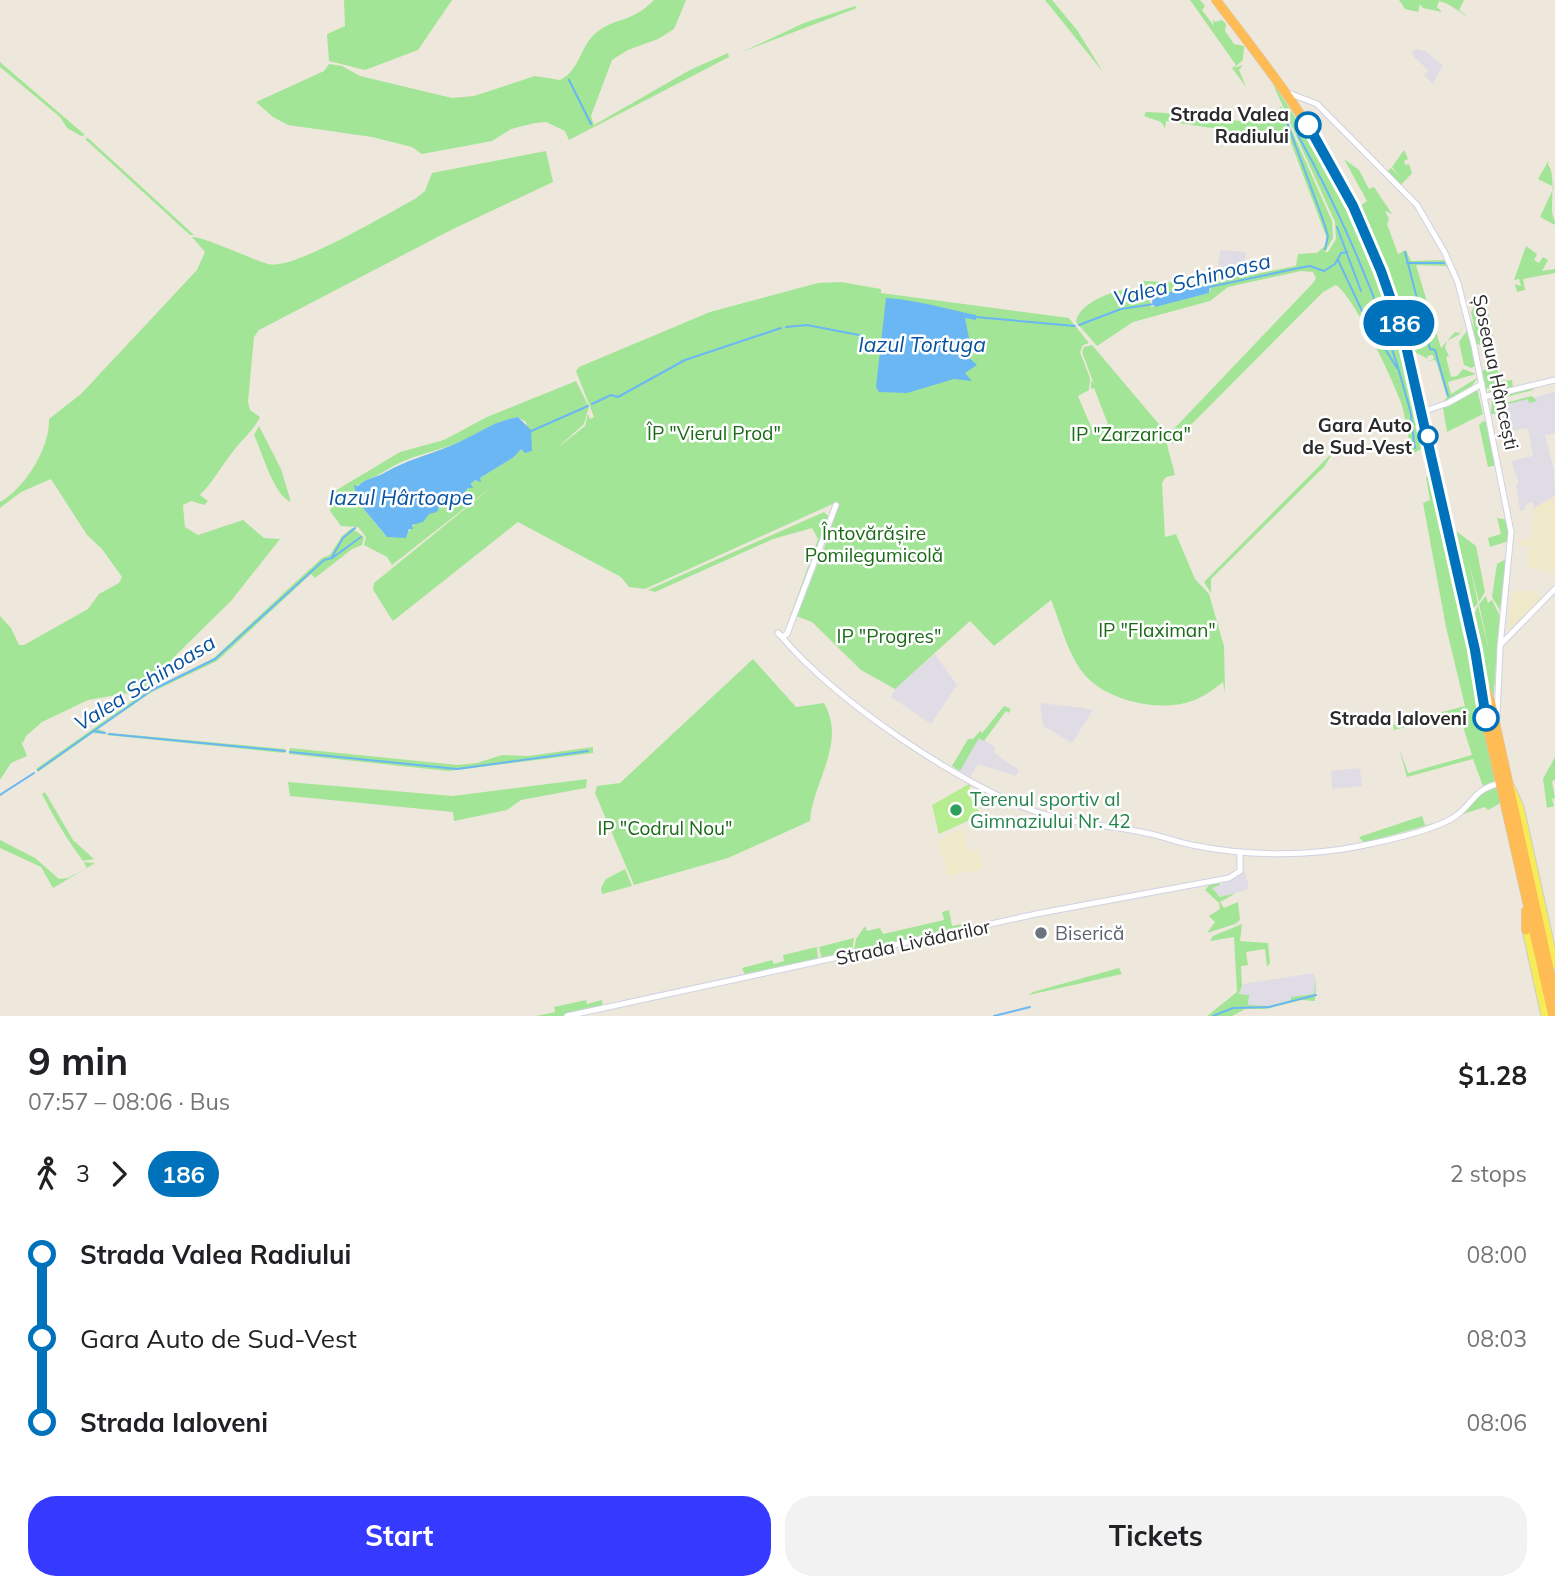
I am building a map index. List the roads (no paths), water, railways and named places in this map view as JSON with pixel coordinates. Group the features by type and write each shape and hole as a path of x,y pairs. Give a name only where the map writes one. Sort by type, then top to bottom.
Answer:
{"highway":[{"name":"Șoseaua Hâncești","path":"1216,0 1286,91 1333,167 1372,249 1404,337 1423,412 1481,680 1497,731 1525,892 1553,1016"},
{"name":"Șoseaua Hâncești","path":"1481,680 1483,707 1507,785 1555,996"},
{"name":"Șoseaua Hâncești","path":"1525,892 1526,930"}],"main road":[{"name":"Șoseaua Hâncești","path":"1507,785 1555,965"},
{"name":"Șoseaua Hâncești","path":"1526,930 1545,1016"}],"street":[{"name":"Șoseaua Hâncești","path":"1286,91 1320,107 1424,215 1458,283 1482,384 1511,532 1500,647 1497,731"},
{"path":"1484,397 1555,380"},
{"path":"1423,412 1448,403 1482,384"},
{"path":"836,505 786,629 779,629 782,636 793,651 856,705 914,746 1006,800 1042,814 1240,853 1276,854 1366,845 1451,819 1482,788 1507,785"},
{"path":"1500,647 1555,589"},
{"name":"Strada Livădarilor","path":"567,1016 1041,913 1229,878 1240,871 1240,853"}],"water":[{"path":"1210,285 1209,293 1155,307 1152,302 1153,295"},
{"name":"Iazul Tortuga","path":"886,298 976,315 976,320 965,318 970,343 963,347 965,354 977,365 965,373 972,381 954,379 907,393 879,392 876,387"},
{"name":"Iazul Hârtoape","path":"518,417 531,430 532,451 525,453 521,449 514,457 480,478 481,482 475,480 471,484 473,488 468,488 455,505 452,502 439,507 437,512 429,514 423,522 412,525 413,529 409,529 406,538 387,537 358,502 354,485 358,486 402,464 450,446 500,422"}],"waterway":[{"path":"569,80 591,124"},
{"path":"1285,117 1328,236 1325,249"},
{"path":"1298,135 1332,200 1375,301 1409,406 1415,448"},
{"path":"1337,227 1361,291"},
{"name":"Valea Schinoasa","path":"1209,287 1310,266 1324,271 1335,264 1341,253 1347,252"},
{"path":"1405,252 1430,349 1435,350 1448,396"},
{"path":"1338,260 1364,315 1397,368"},
{"name":"Valea Schinoasa","path":"1407,263 1444,263"},
{"name":"Valea Schinoasa","path":"1079,325 1121,309 1154,304"},
{"name":"Valea Schinoasa","path":"975,317 1075,326"},
{"name":"Valea Schinoasa","path":"786,327 807,325 864,336"},
{"name":"Valea Schinoasa","path":"592,404 611,395 618,397 685,360 781,328"},
{"name":"Valea Schinoasa","path":"529,432 588,406"},
{"path":"332,557 343,538 355,528"},
{"name":"Valea Schinoasa","path":"38,770 152,690 215,659 324,560 332,558 361,537"},
{"name":"Valea Schinoasa","path":"93,731 105,733"},
{"path":"109,734 285,751"},
{"path":"290,752 457,769 588,751"},
{"name":"Valea Schinoasa","path":"0,795 34,773"},
{"path":"1213,1016 1233,1008 1269,1007 1316,995"},
{"path":"994,1016 1030,1007"}],"place":[{"name":"Strada Valea Radiului","path":"1308,125"},
{"name":"Gara Auto de Sud-Vest","path":"1428,436"},
{"name":"Strada Ialoveni","path":"1486,718"},
{"name":"Terenul sportiv al Gimnaziului Nr. 42","path":"956,810"},
{"name":"Biserică","path":"1041,933"}],"park label":[{"name":"ÎP \"Vierul Prod\"","path":"714,433"},
{"name":"IP \"Zarzarica\"","path":"1131,434"},
{"name":"Întovărășire Pomilegumicolă","path":"874,544"},
{"name":"IP \"Flaximan\"","path":"1157,630"},
{"name":"IP \"Progres\"","path":"889,636"},
{"name":"IP \"Codrul Nou\"","path":"665,828"}]}
